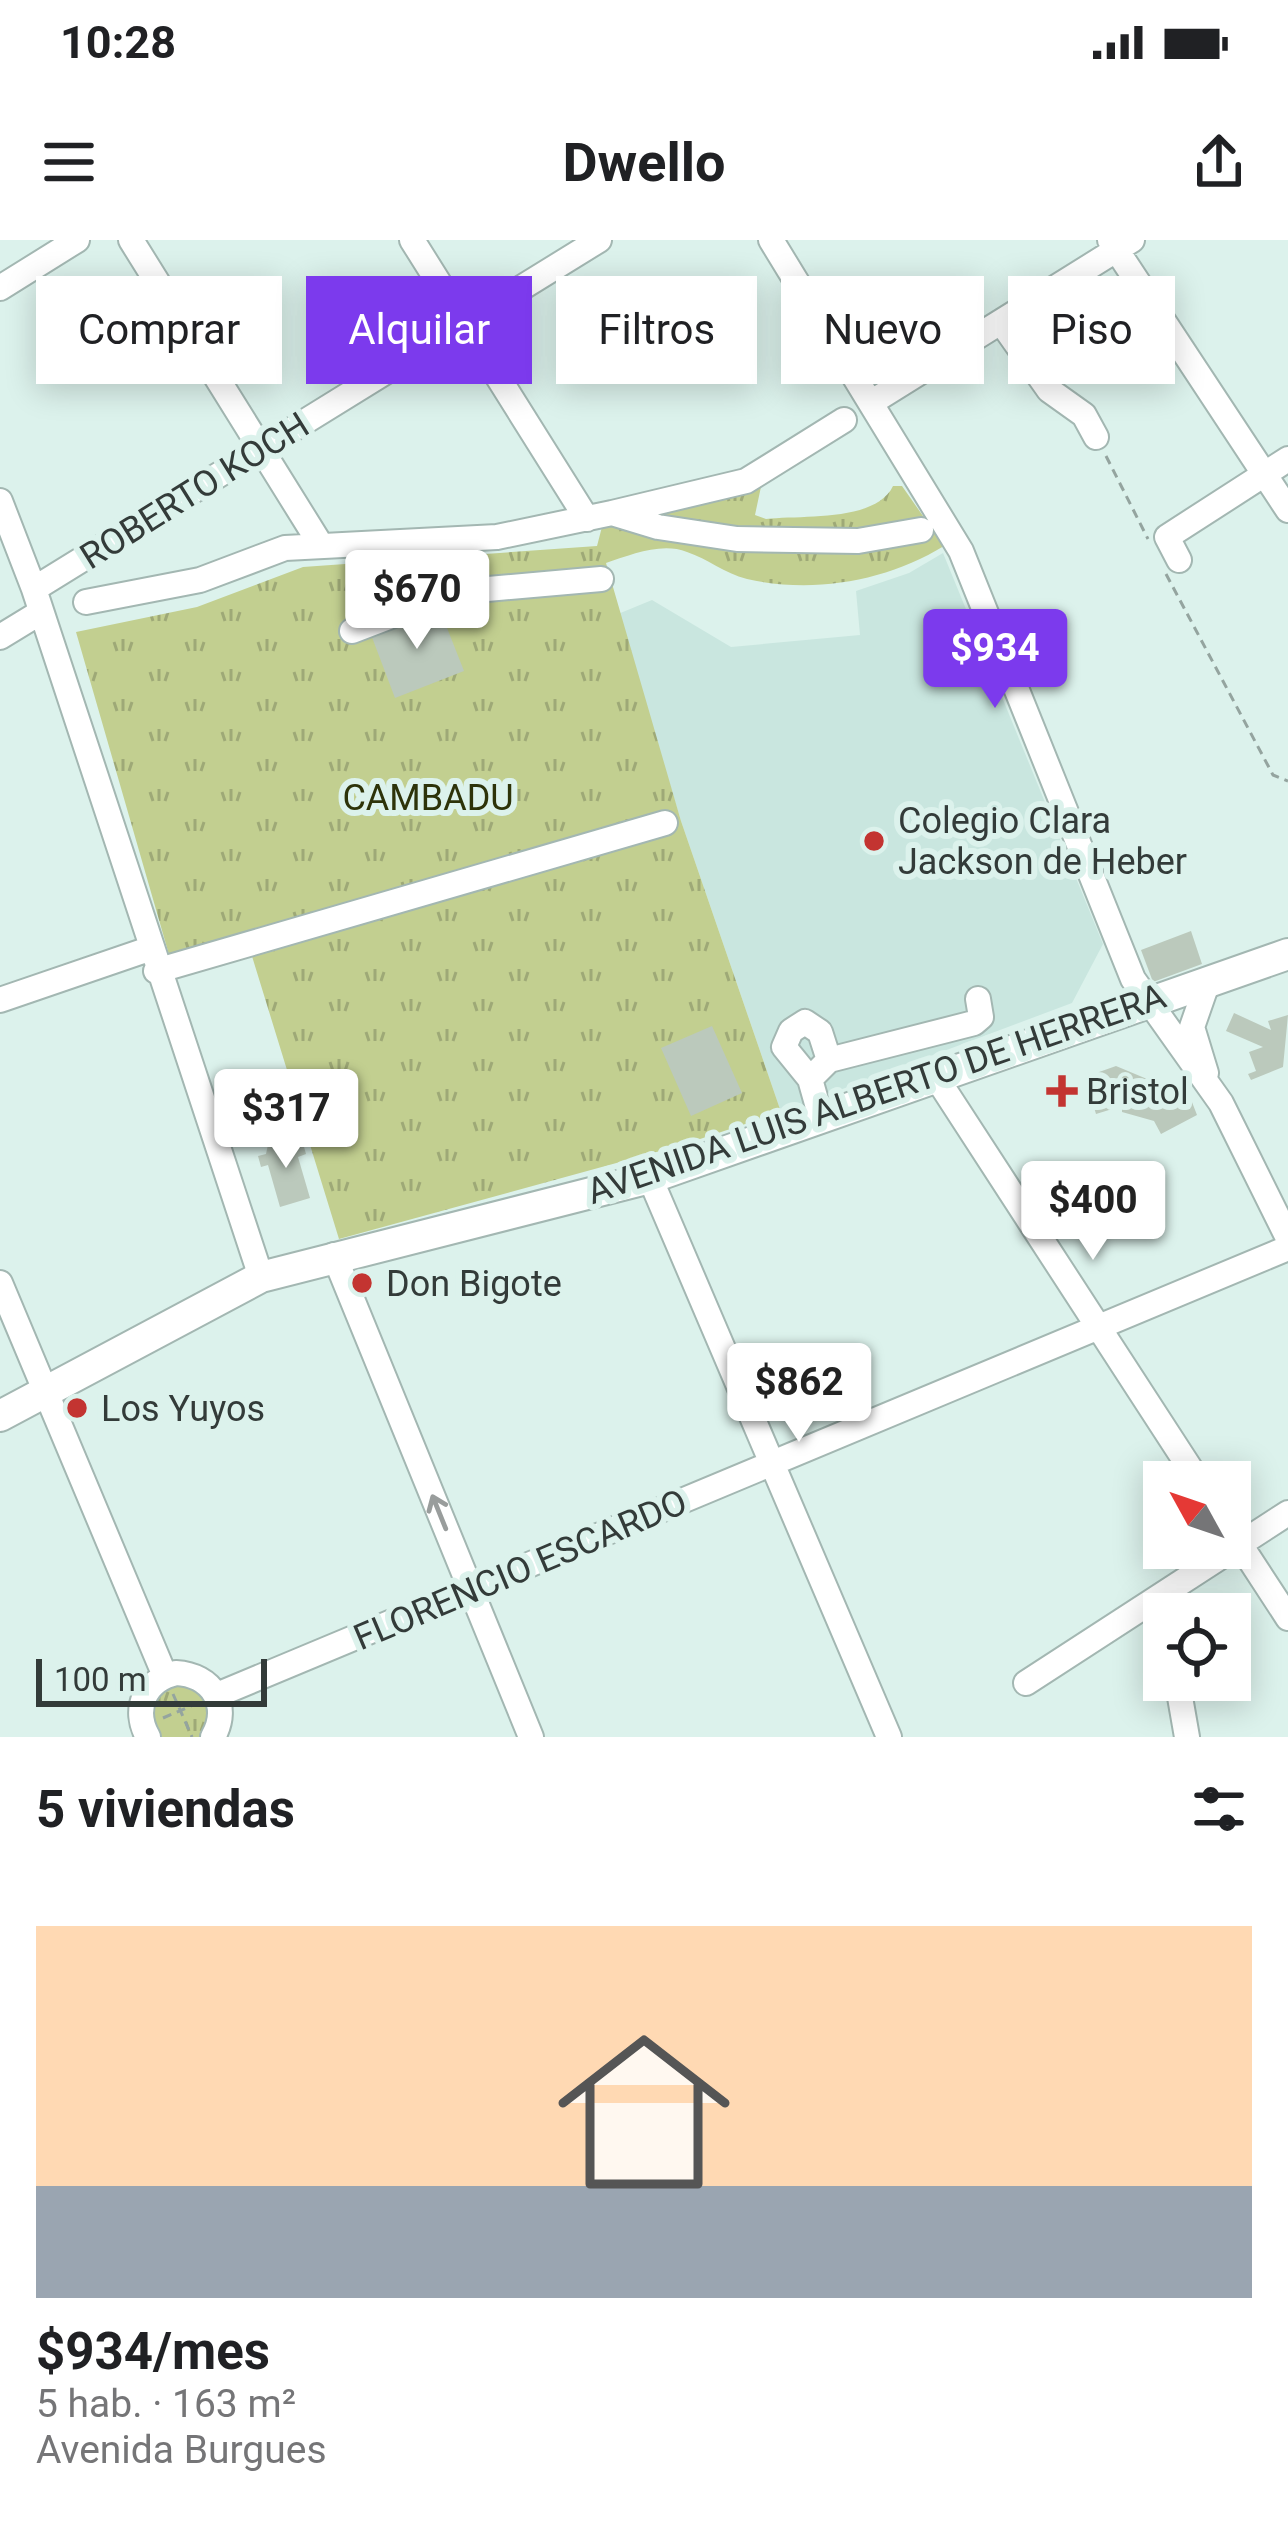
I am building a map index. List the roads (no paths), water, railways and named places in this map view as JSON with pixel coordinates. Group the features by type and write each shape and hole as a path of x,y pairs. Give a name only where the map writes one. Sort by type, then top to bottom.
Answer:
{"main road":[{"name":"AVENIDA LUIS ALBERTO DE HERRERA","path":"0,1416 261,1277 650,1178 1288,955"}],"street":[{"path":"0,288 77,240"},
{"path":"131,240 319,542"},
{"path":"412,240 434,276"},
{"name":"ROBERTO KOCH","path":"532,282 599,240"},
{"path":"771,240 972,574 1146,1002 1206,1081 1288,1238"},
{"path":"872,402 1120,243 1288,510"},
{"path":"1001,322 1049,390 1084,415 1096,436"},
{"name":"ROBERTO KOCH","path":"0,637 38,601 260,447 364,384"},
{"path":"506,384 599,516 737,539 858,541 921,530"},
{"path":"86,602 162,591 269,551 319,542 497,537 746,481 844,420"},
{"path":"1171,565 1167,537 1288,459"},
{"path":"0,501 38,601 261,1277"},
{"path":"352,632 454,592 602,579"},
{"path":"0,1000 665,823"},
{"path":"1206,1081 1206,1063 1192,1027 1208,981"},
{"path":"810,1079 829,1060 974,1023 981,1017 978,999"},
{"path":"821,1118 810,1079 784,1047 790,1031 805,1022 820,1032 829,1060"},
{"path":"936,1077 1185,1461"},
{"path":"650,1178 889,1737"},
{"name":"FLORENCIO ESCARDO","path":"217,1695 1288,1248"},
{"path":"334,1255 531,1737"},
{"path":"0,1283 165,1676"},
{"path":"1251,1530 1288,1513"},
{"path":"1251,1561 1288,1618"},
{"path":"1176,1593 1201,1569"},
{"path":"1026,1682 1143,1616"},
{"path":"136,1734 142,1699 165,1676 195,1676 217,1695 220,1716 213,1737"},
{"path":"1181,1701 1187,1737"}],"place":[{"name":"Colegio Clara Jackson de Heber","path":"874,841"},
{"name":"Bristol","path":"1062,1091"},
{"name":"Don Bigote","path":"362,1283"},
{"name":"Los Yuyos","path":"77,1408"}],"park label":[{"name":"CAMBADU","path":"428,797"}]}
